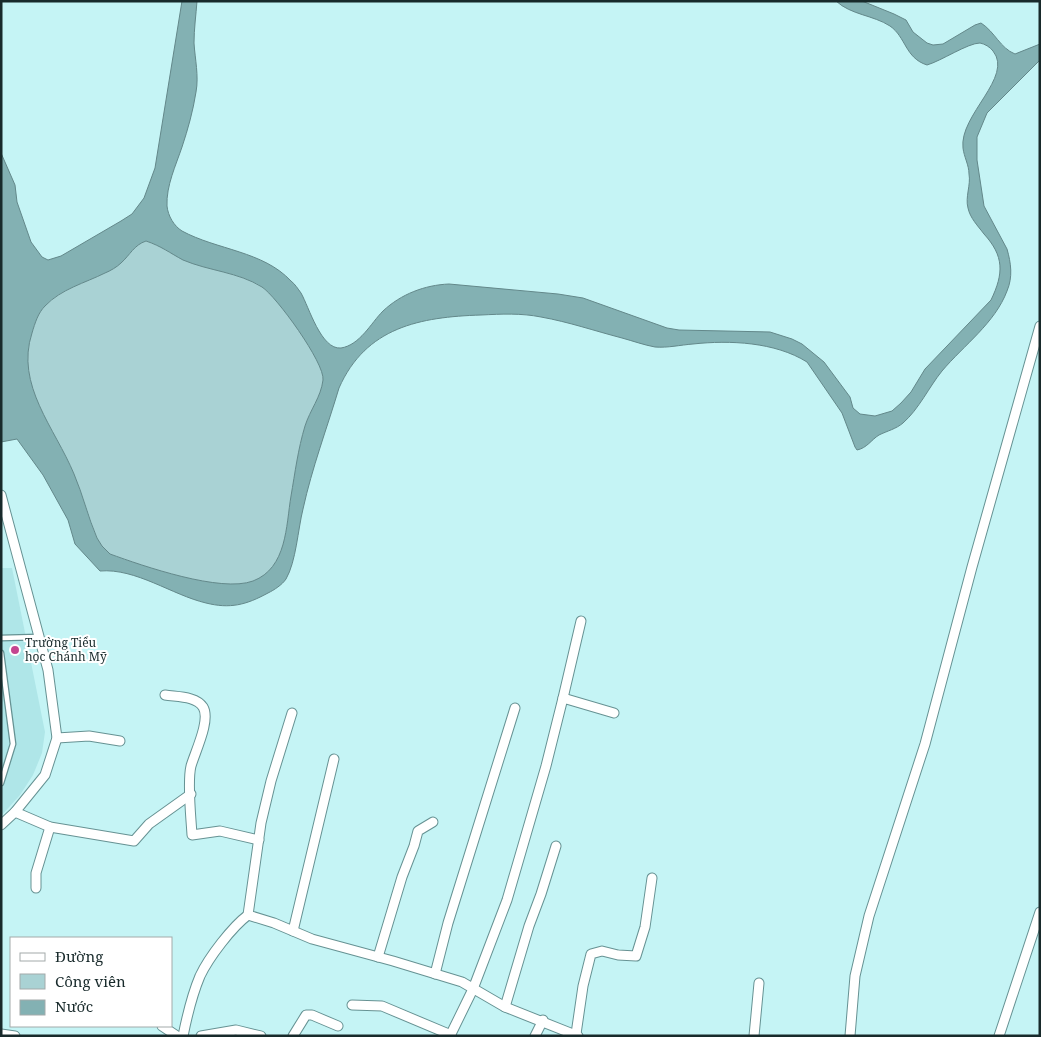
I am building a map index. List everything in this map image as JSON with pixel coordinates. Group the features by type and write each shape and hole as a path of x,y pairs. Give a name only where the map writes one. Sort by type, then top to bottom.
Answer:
{"street":[{"path":"850,1036 855,976 869,916 925,744 1040,326"},
{"path":"1,495 48,670 57,738 44,775 15,812 2,822"},
{"path":"352,1005 382,1006 450,1035 473,989 507,900 546,766 581,622"},
{"path":"165,695 198,701 204,708 206,722 190,768 192,835 220,831 259,840"},
{"path":"564,698 614,712"},
{"path":"434,974 515,708"},
{"path":"183,1036 187,1015 200,975 238,923 248,915 259,840 271,781 292,713"},
{"path":"57,738 89,736 120,741"},
{"path":"293,931 334,759"},
{"path":"15,812 50,827 134,841 149,824 191,794"},
{"path":"378,957 418,831 433,822"},
{"path":"36,888 36,873 50,827"},
{"path":"505,1007 528,926 541,894 556,846"},
{"path":"248,915 274,923 312,939 462,982 505,1007 543,1020 577,1035 583,986 591,954 602,950 618,955 636,956 645,927 652,878"},
{"path":"999,1036 1040,912"},
{"path":"754,1036 759,983"},
{"path":"292,1036 306,1015 312,1015 338,1026"},
{"path":"535,1036 543,1020"},
{"path":"164,1027 177,1036"},
{"path":"201,1036 236,1030 261,1036"},
{"path":"1,1034 15,1036"}],"lane":[{"path":"1,638 40,637"},
{"path":"1,652 4,699 13,744 1,782"}],"shaded area":[{"name":"Trường Tiểu học Chánh Mỹ","path":"1,568 12,568 45,732 42,753 33,775 20,795 1,816"}],"green space":[{"path":"146,241 184,260 243,278 262,287 278,303 298,330 322,371 322,386 307,420 300,443 283,545 273,566 264,575 253,581 239,584 222,584 202,581 161,571 110,554 97,538 74,474 48,423 33,388 28,352 34,326 43,309 58,295 118,266 135,248"}],"water":[{"path":"182,1 197,1 194,43 197,86 188,127 170,183 167,206 170,217 174,224 182,231 210,243 253,257 280,271 301,293 316,326 327,342 334,347 341,348 354,343 390,305 405,295 422,288 449,284 558,294 583,298 667,328 679,330 770,332 792,339 802,344 824,362 850,397 853,408 860,414 875,416 892,411 901,403 911,392 925,369 991,300 995,290 1000,273 1000,265 991,242 974,222 969,212 967,200 969,171 963,148 964,135 992,84 997,72 998,61 992,50 980,43 927,65 914,58 890,26 848,9 836,1 862,1 894,14 906,20 913,32 927,43 933,45 943,44 981,23 1005,48 1015,54 1040,44 1040,60 987,113 977,137 977,160 984,206 1007,249 1011,270 1009,286 1002,303 987,324 942,371 914,411 900,425 879,435 866,446 857,450 842,413 807,362 794,355 767,346 722,342 655,347 562,321 519,314 458,316 416,323 397,329 380,339 364,351 350,367 339,388 315,463 294,555 286,579 275,589 238,605 223,606 206,603 127,574 100,571 75,544 68,520 43,475 17,439 1,442 1,153 15,185 17,202 31,242 42,257 48,260 61,256 132,214 144,198 155,168","holes":["146,241 161,247 183,260 243,278 262,287 288,316 308,345 322,371 322,386 307,420 300,443 283,545 273,566 264,575 253,581 239,584 202,581 161,571 110,554 97,538 74,474 48,423 33,388 28,352 34,326 43,309 58,295 115,267 135,248"]}],"place":[{"name":"Trường Tiểu học Chánh Mỹ","path":"15,650"}]}
